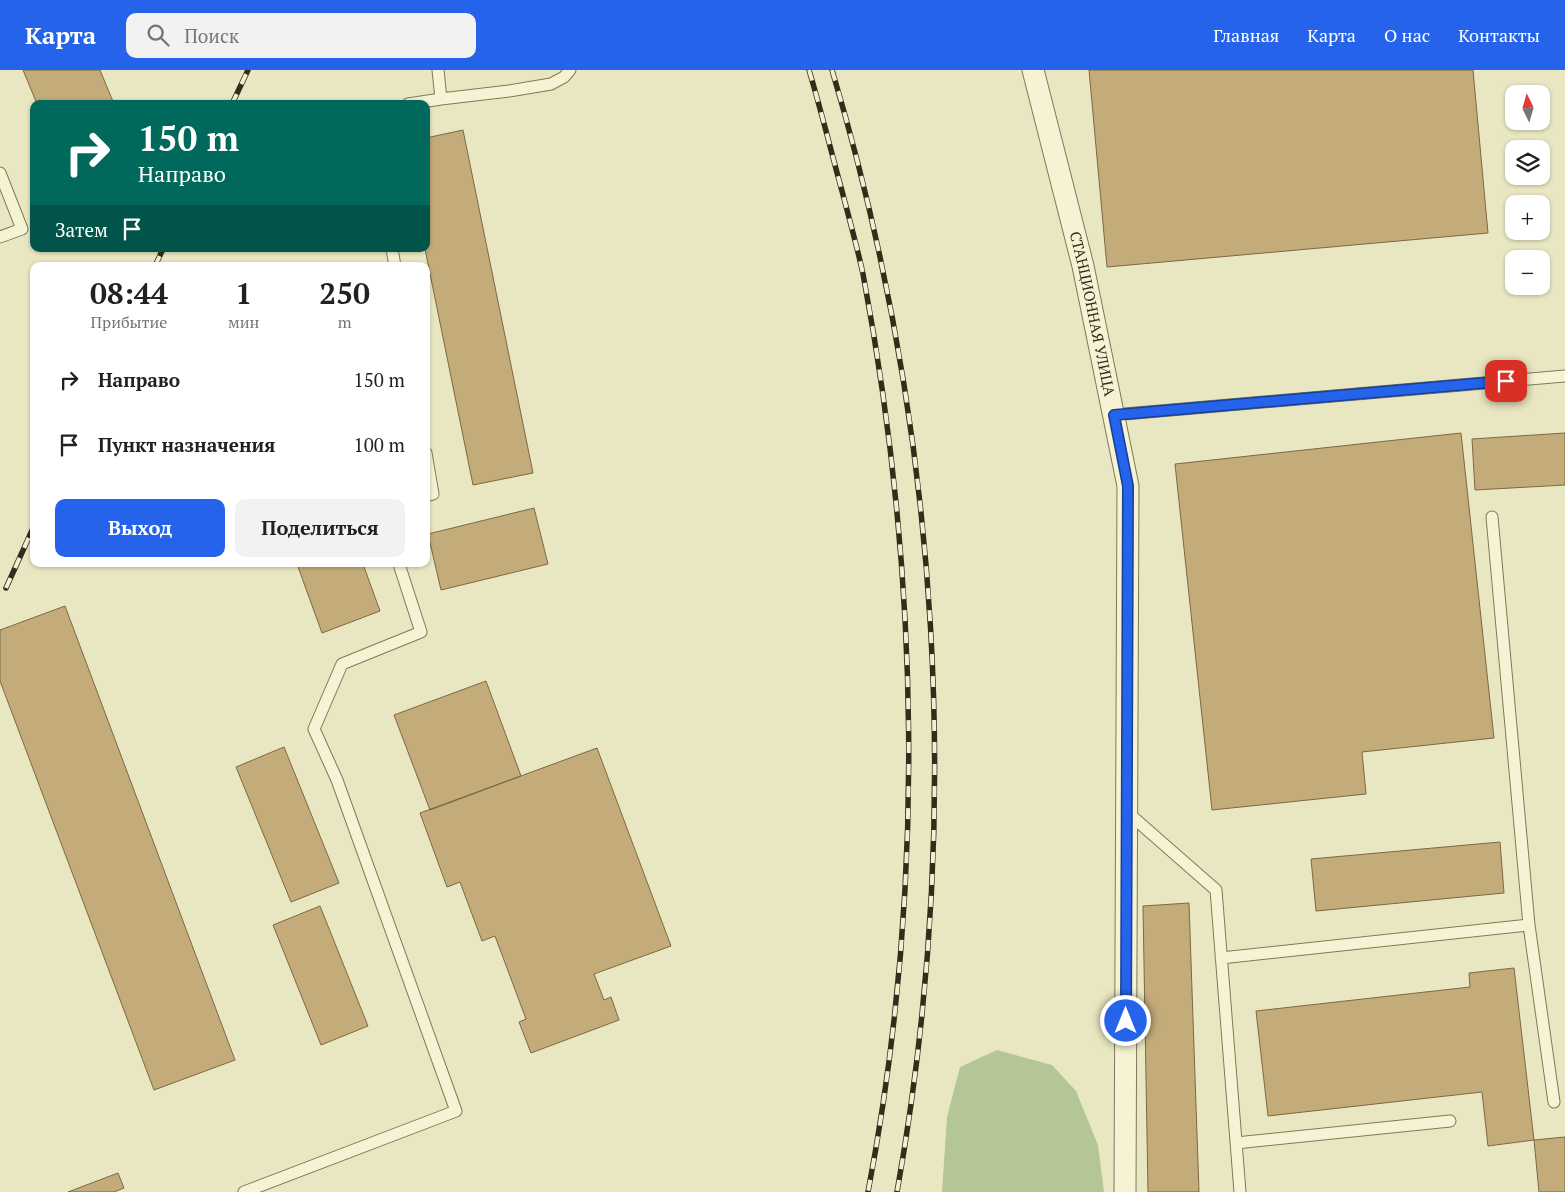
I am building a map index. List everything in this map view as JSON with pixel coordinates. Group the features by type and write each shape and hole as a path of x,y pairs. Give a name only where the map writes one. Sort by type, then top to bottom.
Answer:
{"street":[{"name":"СТАНЦИОННАЯ УЛИЦА","path":"1033,70 1083,266 1128,486 1125,1192"}],"lane":[{"path":"438,70 441,99"},
{"path":"430,101 551,84 564,77 570,70"},
{"path":"0,173 22,228 0,237"},
{"path":"1114,415 1565,376"},
{"path":"430,476 433,494 430,495"},
{"path":"1492,517 1529,925 1554,1102"},
{"path":"244,1192 456,1111 337,780 314,729 342,664 421,632 399,567"},
{"path":"1127,812 1216,890 1240,1192"},
{"path":"1221,958 1529,925"},
{"path":"1236,1142 1450,1121"}],"green space":[{"path":"997,1050 1052,1065 1076,1091 1098,1145 1104,1192 942,1192 947,1117 960,1067"}],"building":[{"path":"23,70 100,70 112,100 35,100"},
{"path":"1089,70 1473,70 1488,233 1107,267"},
{"path":"463,130 533,473 473,485 430,274 430,262 428,262 426,252 430,252 430,137"},
{"path":"1461,433 1494,738 1362,752 1366,794 1212,810 1175,464"},
{"path":"1565,433 1565,485 1475,490 1472,439"},
{"path":"534,508 548,564 441,590 430,543 430,534"},
{"path":"298,567 364,567 380,611 322,633"},
{"path":"65,606 235,1060 154,1090 0,681 0,630"},
{"path":"486,681 521,776 430,810 394,715"},
{"path":"284,747 339,883 291,902 236,767"},
{"path":"597,748 671,946 594,974 604,1000 611,997 619,1020 531,1053 519,1022 526,1019 495,936 482,941 460,882 447,887 420,813"},
{"path":"1500,842 1504,893 1316,911 1311,859"},
{"path":"1189,903 1199,1192 1148,1192 1143,906"},
{"path":"320,906 368,1026 321,1045 273,925"},
{"path":"1514,968 1534,1140 1488,1146 1482,1092 1268,1116 1256,1011 1470,987 1469,973"},
{"path":"1565,1137 1565,1192 1539,1192 1534,1140"},
{"path":"118,1173 124,1188 114,1192 68,1192"}],"railway":[{"path":"234,100 248,70"},
{"path":"809,70 863,274 882,388 896,502 905,617 909,733 907,848 900,963 887,1078 868,1192"},
{"path":"832,70 869,208 898,347 918,487 931,627 935,768 930,910 918,1051 897,1192"},
{"path":"157,262 162,252"},
{"path":"6,588 30,535"}],"route":[{"path":"1126,1021 1128,486 1114,415 1506,381"}]}
